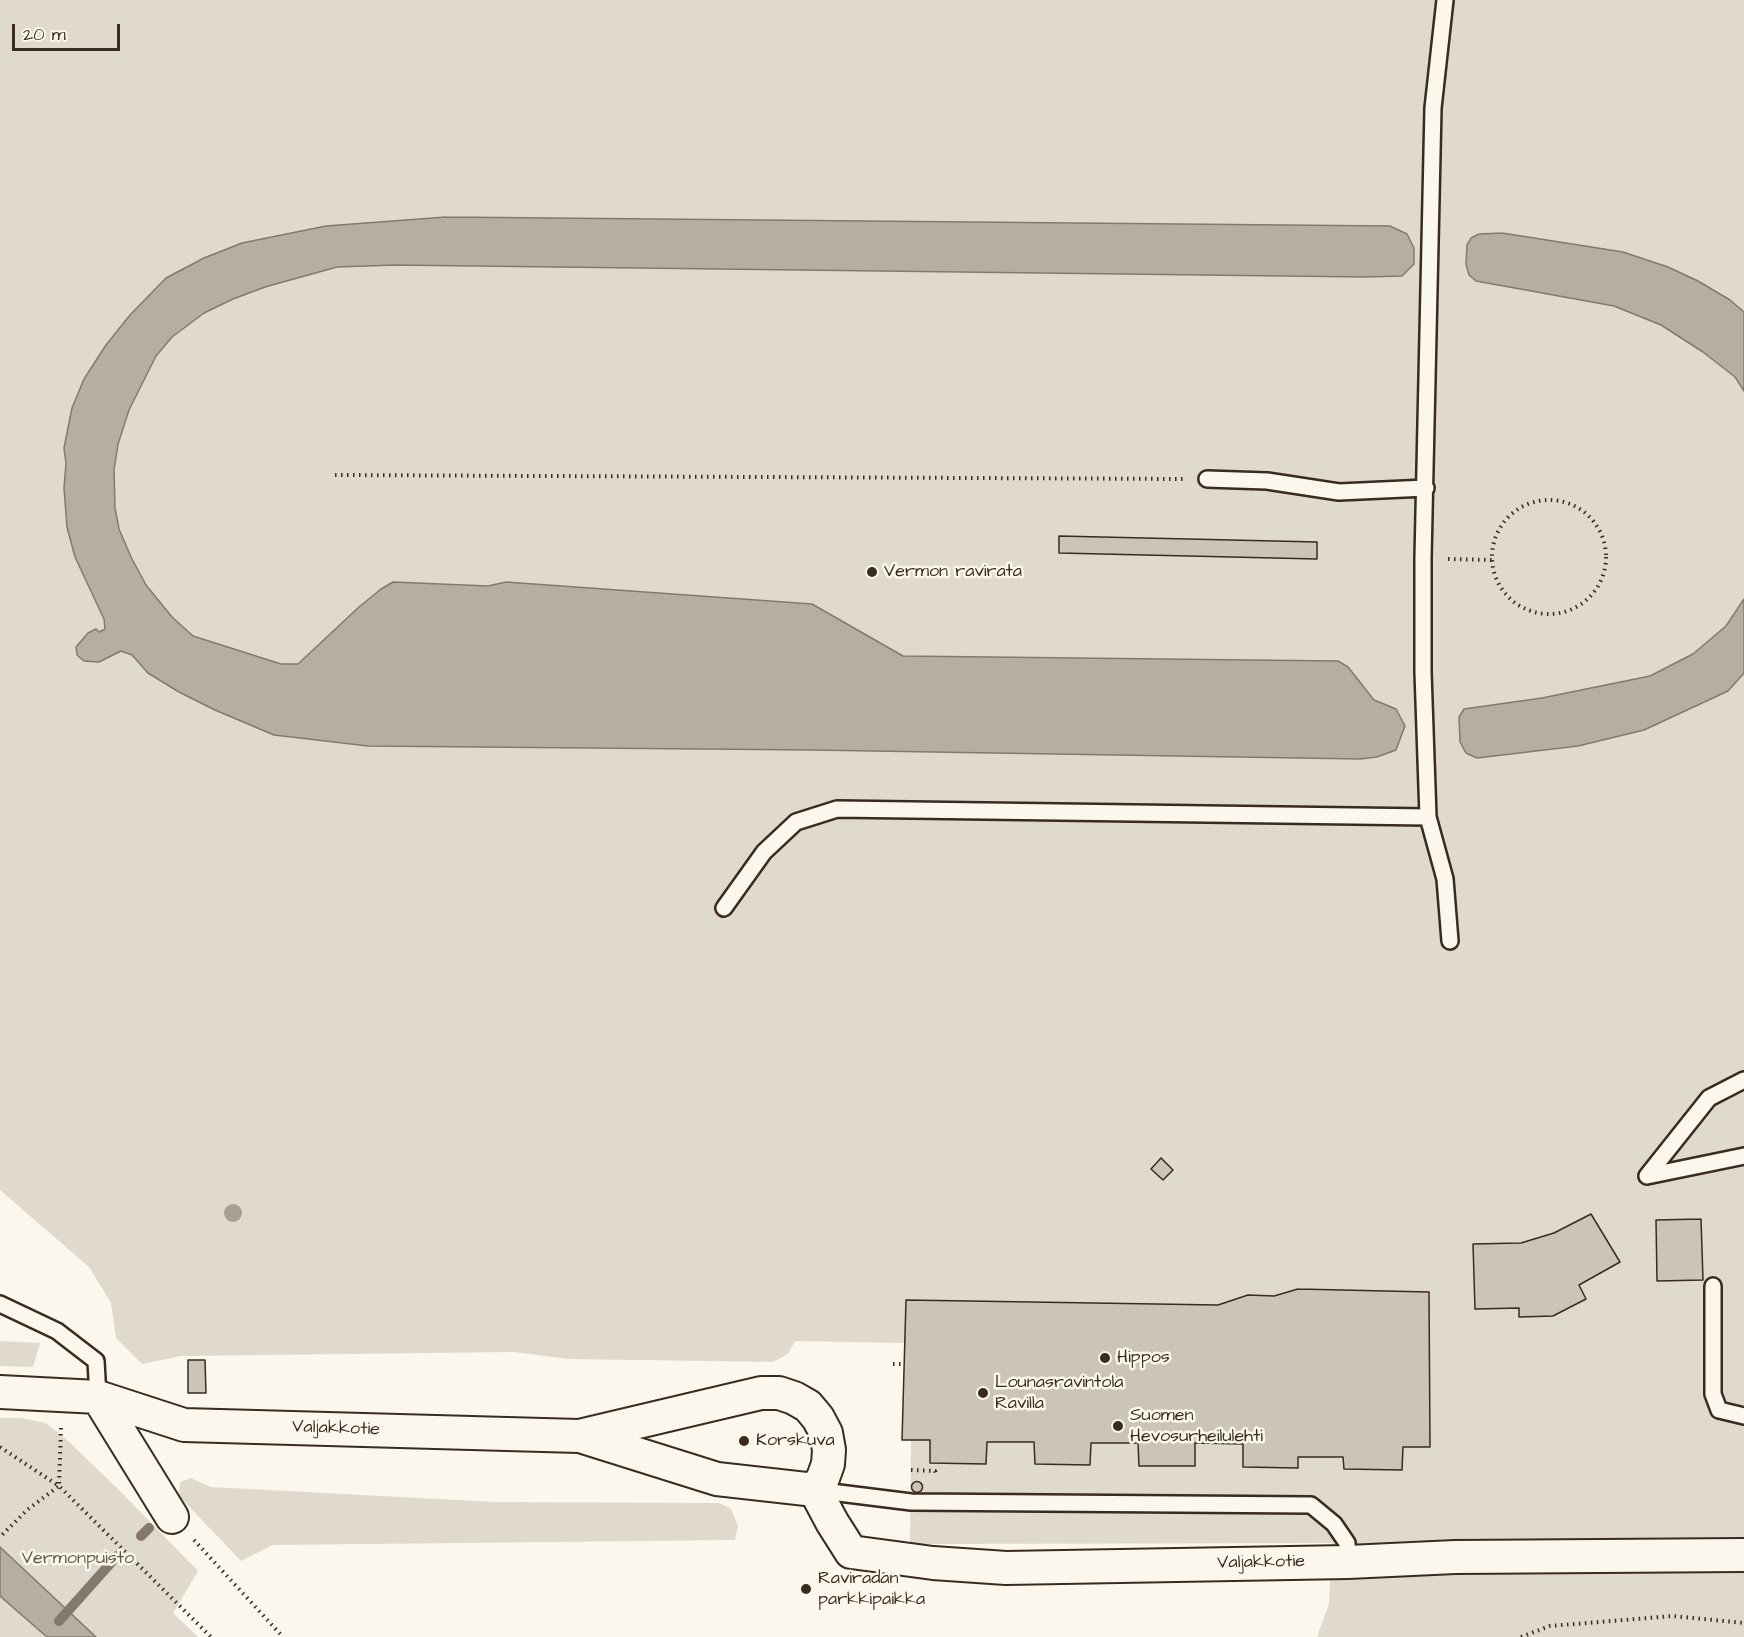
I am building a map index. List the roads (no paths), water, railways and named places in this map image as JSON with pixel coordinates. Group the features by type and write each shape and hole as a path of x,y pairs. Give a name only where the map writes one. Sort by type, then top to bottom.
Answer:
{"street":[{"name":"Valjakkotie","path":"0,1392 98,1397 184,1425 579,1436 761,1393 779,1393 808,1406 826,1433 829,1450 828,1464 815,1490"},
{"path":"98,1397 172,1517"},
{"name":"Valjakkotie","path":"579,1436 717,1479 815,1490"},
{"name":"Valjakkotie","path":"815,1490 851,1551 921,1561 1006,1568 1348,1562 1455,1557 1744,1555"}],"lane":[{"path":"1445,0 1433,108 1423,558 1423,672 1428,817 1445,879 1450,941"},
{"path":"1207,479 1267,481 1339,492 1426,488"},
{"path":"724,908 764,852 796,822 837,809 1428,817"},
{"path":"1744,1080 1709,1098 1647,1176 1744,1156"},
{"path":"1713,1286 1713,1394 1719,1410 1744,1416"},
{"path":"0,1304 57,1331 96,1361 98,1397"},
{"path":"815,1490 911,1502 1311,1506 1334,1524 1347,1543 1348,1562"}],"waterway":[{"path":"141,1536 149,1528"},
{"path":"59,1621 117,1556"}],"place":[{"name":"Vermon ravirata","path":"872,572"},
{"name":"Hippos","path":"1105,1358"},
{"name":"Lounasravintola Ravilla","path":"983,1393"},
{"name":"Suomen Hevosurheilulehti","path":"1118,1426"},
{"name":"Korskuva","path":"744,1441"},
{"name":"Raviradan parkkipaikka","path":"806,1589"}],"park label":[{"name":"Vermonpuisto","path":"78,1559"}]}
